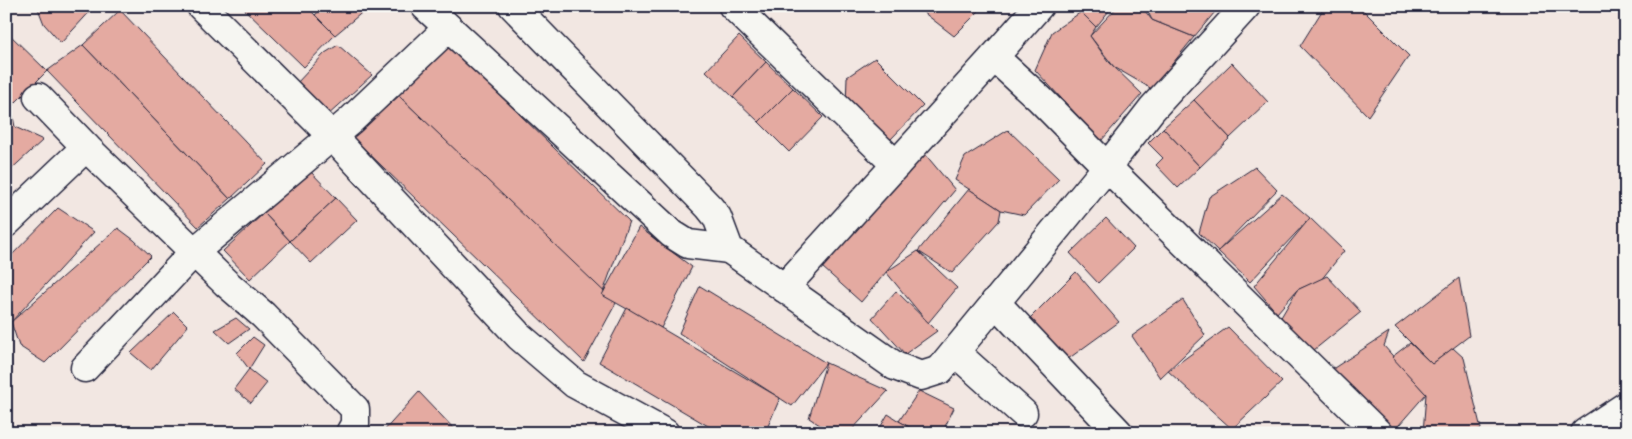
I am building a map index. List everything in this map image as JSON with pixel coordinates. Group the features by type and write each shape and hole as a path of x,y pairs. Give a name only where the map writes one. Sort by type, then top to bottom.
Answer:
{"street":[{"path":"201,6 332,136 519,336 575,384 665,433"},
{"path":"425,6 672,234 688,244 730,248 894,366 921,376 940,370 1107,167 1152,109 1246,6"},
{"path":"513,6 718,217 730,248"},
{"path":"733,6 896,165"},
{"path":"784,288 1040,6"},
{"path":"85,368 194,252 350,121 448,28"},
{"path":"994,57 1040,99 1378,433"},
{"path":"38,97 86,147 226,283 263,315 355,408 356,424 350,433"},
{"path":"6,223 86,147"},
{"path":"996,302 1119,433"},
{"path":"954,352 1023,412"},
{"path":"1585,433 1626,406"}],"building":[{"path":"37,6 95,6 61,43 44,24"},
{"path":"241,6 306,6 335,35 304,67"},
{"path":"325,6 361,6 365,10 335,35 315,15"},
{"path":"929,6 984,6 954,36 923,12"},
{"path":"1072,6 1113,6 1096,27"},
{"path":"1118,6 1141,6 1152,20 1194,37 1152,89 1114,67 1090,36"},
{"path":"1145,6 1220,6 1194,37 1152,20"},
{"path":"1325,6 1359,6 1409,56 1368,116 1300,46"},
{"path":"120,10 267,164 230,199 83,45"},
{"path":"1081,12 1096,27 1090,36 1108,61 1142,94 1101,141 1035,70 1052,32"},
{"path":"6,33 47,71 6,112"},
{"path":"439,36 629,221 602,295 388,85"},
{"path":"739,36 766,62 733,97 706,71"},
{"path":"83,45 230,199 198,227 47,71"},
{"path":"338,45 372,75 326,117 296,84 325,53"},
{"path":"875,58 923,106 889,141 846,106 847,77"},
{"path":"766,62 793,88 759,122 733,97"},
{"path":"1232,63 1268,102 1230,138 1194,100"},
{"path":"793,88 823,117 789,152 759,122"},
{"path":"399,96 616,303 584,362 352,137"},
{"path":"1194,100 1230,138 1200,167 1163,128"},
{"path":"11,107 15,127 43,140 6,174 6,112"},
{"path":"1163,128 1200,167 1178,188 1156,165 1163,158 1148,143"},
{"path":"1008,130 1059,179 1024,215 1001,210 955,180 965,157"},
{"path":"925,154 955,190 861,302 822,267"},
{"path":"1255,167 1277,190 1218,251 1199,233 1209,197"},
{"path":"309,170 336,198 290,241 264,213"},
{"path":"969,189 1001,210 999,221 952,273 918,251"},
{"path":"1282,194 1310,218 1250,282 1218,251"},
{"path":"336,198 357,220 311,263 290,241"},
{"path":"58,208 94,232 11,322 6,319 6,261"},
{"path":"264,213 290,241 250,279 223,251"},
{"path":"1106,218 1134,248 1098,283 1070,253"},
{"path":"1310,218 1344,251 1321,280 1297,290 1277,313 1254,286"},
{"path":"639,227 692,267 661,328 602,295"},
{"path":"118,228 151,256 45,363 19,346 11,322"},
{"path":"918,251 957,288 928,323 886,272"},
{"path":"1076,272 1119,322 1068,359 1028,320"},
{"path":"1327,276 1361,312 1314,350 1280,319 1297,290"},
{"path":"1459,278 1469,336 1432,364 1395,327"},
{"path":"700,286 826,363 792,406 679,333"},
{"path":"896,291 937,331 905,354 872,318"},
{"path":"1183,300 1205,335 1160,378 1132,336"},
{"path":"627,308 780,398 765,433 720,433 599,362"},
{"path":"174,312 188,326 151,370 131,353"},
{"path":"236,318 249,329 229,343 215,330"},
{"path":"1228,327 1282,382 1232,429 1168,371"},
{"path":"1389,332 1384,346 1426,394 1392,433 1387,433 1331,370"},
{"path":"253,337 264,345 249,369 237,353"},
{"path":"1410,343 1432,364 1453,348 1464,358 1481,429 1470,433 1423,433 1426,394 1392,357"},
{"path":"826,363 888,391 849,433 832,433 809,418"},
{"path":"249,369 267,383 251,403 234,389"},
{"path":"919,391 954,408 942,433 919,433 899,421"},
{"path":"419,392 457,432 382,433"},
{"path":"888,414 899,421 919,433 877,433"}]}
